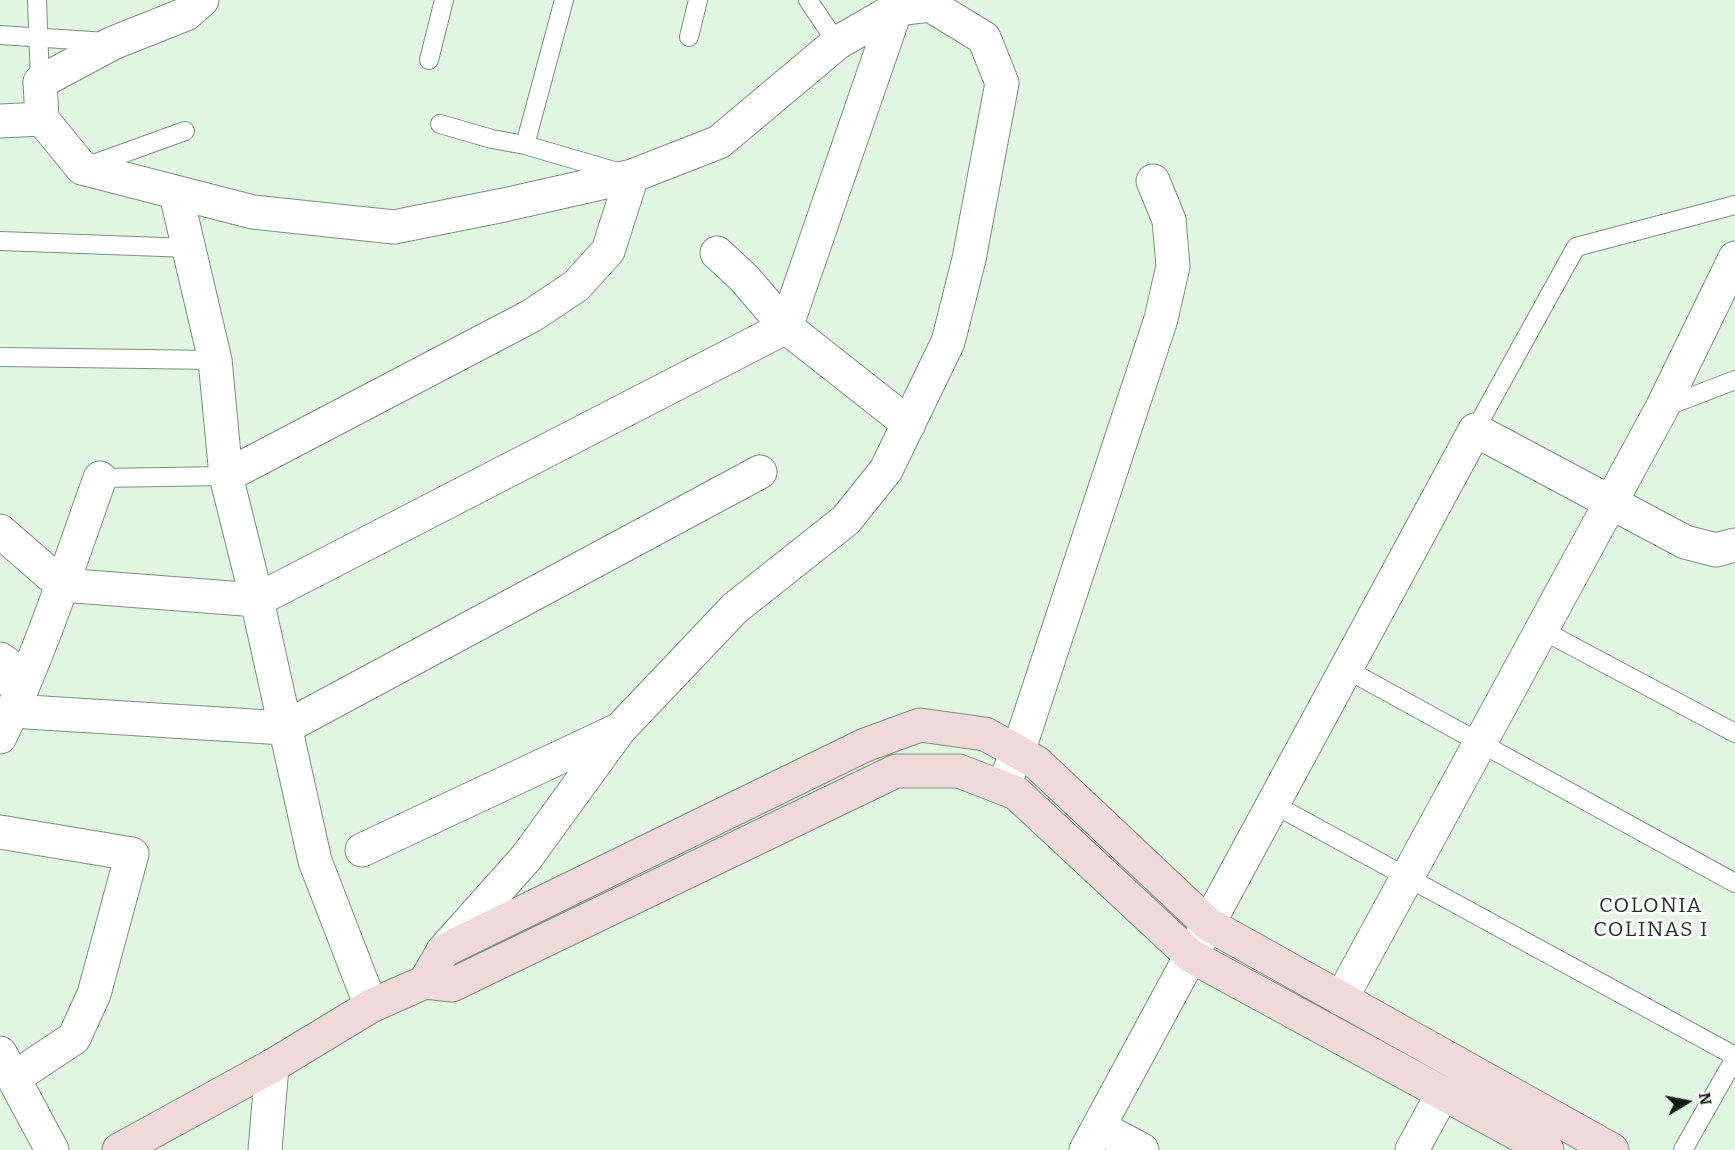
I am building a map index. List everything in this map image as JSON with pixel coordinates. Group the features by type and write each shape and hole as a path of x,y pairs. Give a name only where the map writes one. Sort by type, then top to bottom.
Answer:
{"street":[{"path":"202,0 186,14 113,43 40,82 42,119 82,168 176,194 254,212 394,227 632,176 719,142 837,43 896,9 930,5 984,38 1002,83 969,259 948,342 886,470 846,520 735,608 619,730 526,858 443,951 425,982"},
{"path":"0,531 62,585 257,600 786,327 896,9"},
{"path":"0,121 42,119"},
{"path":"226,476 531,316 576,286 608,251 632,176"},
{"path":"1002,787 1018,752 1161,319 1173,266 1169,220 1153,181"},
{"path":"176,194 215,360 226,476 257,600 315,861 371,1005"},
{"path":"717,253 744,278 786,327 909,423"},
{"path":"1341,999 1662,408 1735,258"},
{"path":"1142,1150 1092,1138 1475,430 1684,543 1729,552"},
{"path":"100,478 62,585 8,672 6,724 284,728 760,472"},
{"path":"443,951 865,745 920,725 985,734 1037,763 1208,924 1612,1150"},
{"path":"362,849 619,730"},
{"path":"119,1150 272,1066 371,1005 425,982 452,985 896,771 960,771 1016,793 1191,956 1547,1150"},
{"path":"0,832 132,854 94,994 74,1038 7,1066 52,1150"},
{"path":"265,1150 272,1066"},
{"path":"1412,1150 1443,1093"}],"lane":[{"path":"37,0 40,82"},
{"path":"429,60 444,0"},
{"path":"525,145 564,0"},
{"path":"689,37 698,0"},
{"path":"808,0 837,43"},
{"path":"0,35 113,43"},
{"path":"440,124 492,139 525,145 632,176"},
{"path":"82,168 185,131"},
{"path":"1475,430 1575,248 1735,205"},
{"path":"0,241 189,248"},
{"path":"0,357 215,360"},
{"path":"1662,408 1735,380"},
{"path":"100,478 226,476"},
{"path":"1542,630 1735,733"},
{"path":"1346,669 1735,883"},
{"path":"1273,804 1735,1057 1683,1150"}],"district":[{"name":"COLONIA COLINAS I","path":"1651,918"}]}
